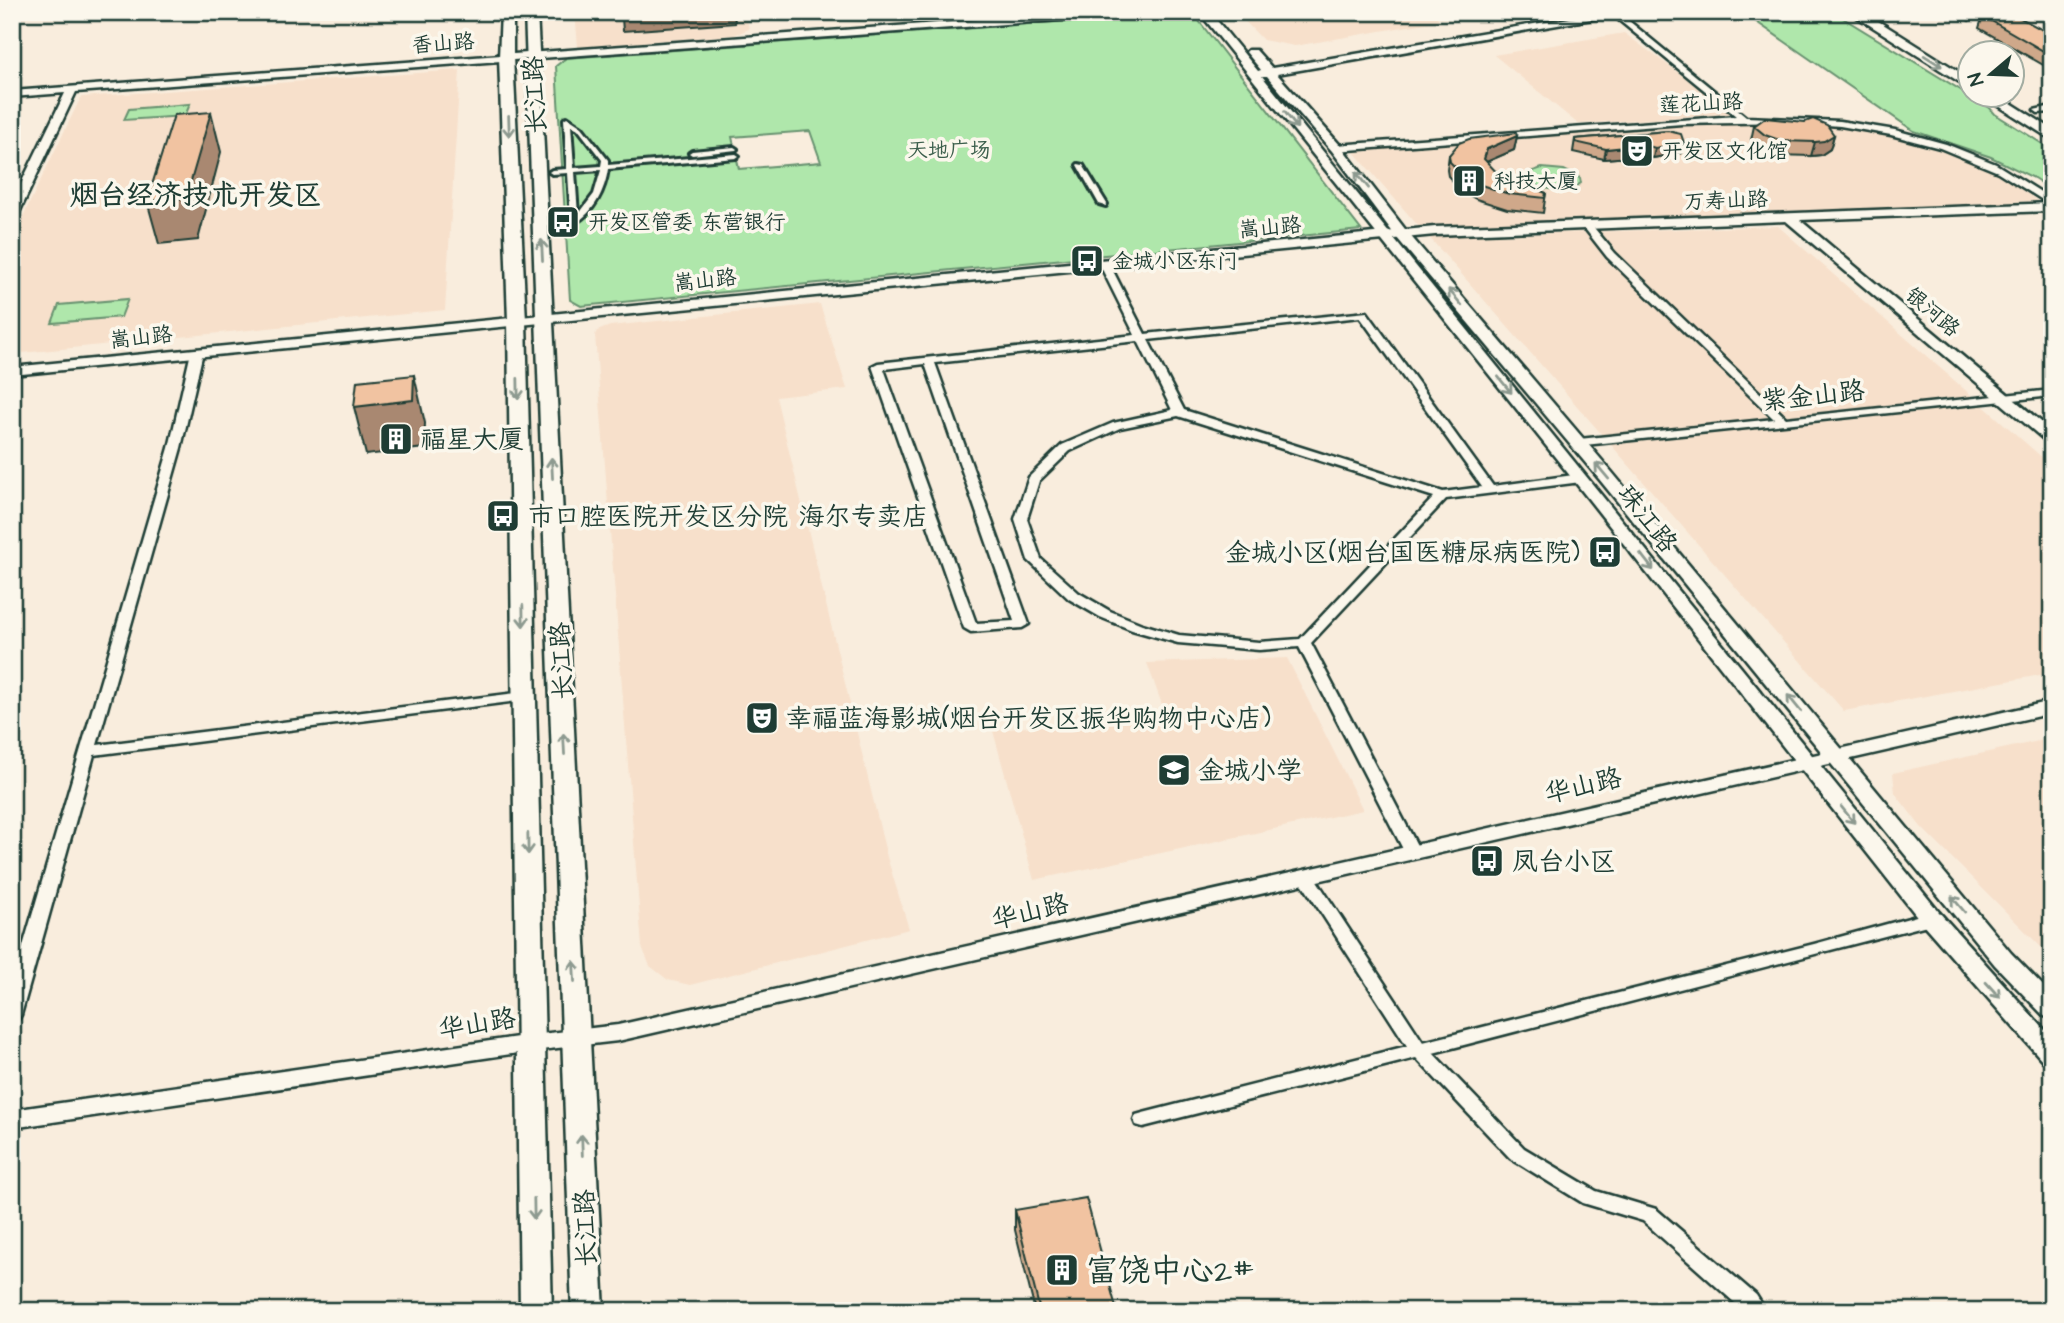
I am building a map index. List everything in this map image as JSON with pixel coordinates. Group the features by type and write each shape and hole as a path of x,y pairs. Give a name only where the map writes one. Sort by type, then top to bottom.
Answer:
{"main road":[{"name":"长江路","path":"507,12 506,57 517,321 536,1311"},
{"name":"长江路","path":"531,12 588,1311"},
{"name":"珠江路","path":"1203,12 1259,70 1384,237 1581,478 1931,918 2052,1055"},
{"path":"1218,12 1259,70 1336,148 1394,220 1402,235 1579,443 2003,959 2052,1010"},
{"path":"1259,70 1578,12"},
{"path":"1847,12 1903,42"},
{"path":"1855,12 1955,75"},
{"path":"1878,12 1955,59"},
{"path":"1259,70 1618,13"},
{"path":"2025,100 2045,109 2052,118"},
{"path":"2009,108 2052,136"}],"street":[{"name":"香山路","path":"12,94 1129,12"},
{"path":"1618,13 1743,118"},
{"path":"12,215 72,90"},
{"name":"莲花山路","path":"1336,148 1743,118 1816,119 1917,138 1995,167 2052,205"},
{"path":"567,119 580,128 605,164 600,190 585,214 575,221 567,119"},
{"path":"552,168 735,153"},
{"path":"1080,165 1103,204"},
{"name":"万寿山路","path":"1402,235 2052,205"},
{"name":"银河路","path":"1787,216 2052,439"},
{"path":"1587,225 1611,255 1783,421"},
{"name":"嵩山路","path":"12,371 1402,235"},
{"path":"1104,263 1180,412"},
{"path":"929,360 1021,624 971,628 878,366 929,360 1143,337 1363,314 1490,490"},
{"path":"12,1014 175,448 197,352"},
{"name":"紫金山路","path":"1579,443 2052,393"},
{"path":"1442,496 1304,643 1259,646 1178,639 1105,614 1074,596 1035,560 1021,519 1033,480 1066,448 1117,425 1180,412 1442,496 1581,478"},
{"path":"1304,643 1413,853"},
{"path":"88,751 525,696"},
{"name":"华山路","path":"12,1119 532,1043 577,1040 631,1030 2052,707"},
{"path":"1306,877 1419,1049 1517,1153 1590,1197 1649,1215 1749,1300 1756,1311"},
{"path":"1143,1120 1931,918"}],"shaded area":[{"path":"575,12 745,12 749,29 734,35 578,47"},
{"path":"1236,12 1466,12 1437,17 1440,21 1295,46 1263,40"},
{"path":"1624,33 1730,110 1728,114 1578,124 1494,55"},
{"path":"460,70 445,310 12,354 12,239 81,97"},
{"path":"1755,119 1820,122 1886,133 1940,146 1994,171 2038,201 1421,229 1353,151"},
{"path":"1778,226 2052,466 2052,673 1844,711 1429,237"},
{"path":"820,304 847,389 776,397 887,857 909,929 690,985 668,980 650,966 642,947 595,335 597,331 610,326"},
{"name":"金城小学","path":"1287,658 1363,810 1034,880 993,731 1164,710 1147,663"},
{"path":"2052,738 2052,958 1921,827 1895,793 1893,773"}],"green space":[{"name":"天地广场","path":"1192,12 1361,230 581,306 570,300 556,66 566,58","holes":["810,131 821,162 739,169 732,137"]},
{"path":"1742,12 1833,12 1955,87 1955,108 1990,108 1995,114 2052,150 2052,190 1991,157 1914,131"},
{"path":"190,104 185,116 124,120 129,109"},
{"path":"1542,168 1564,170 1580,178 1581,183 1569,189 1554,190 1528,180 1530,172"},
{"path":"128,299 121,317 52,323 59,305"}],"building":[{"path":"621,12 707,12 622,18"},
{"path":"2013,14 2052,35 2052,56 2025,38 1983,16"},
{"path":"211,112 186,198 147,201 174,115"},
{"path":"1765,118 1805,122 1813,119 1827,125 1834,135 1824,141 1782,141 1765,135 1754,126"},
{"path":"1668,131 1681,134 1684,143 1655,148 1645,145 1606,149 1575,142 1575,139"},
{"path":"1516,133 1517,136 1487,149 1484,159 1499,175 1546,193 1545,198 1509,194 1478,184 1464,176 1450,162 1449,155 1459,143 1469,139"},
{"path":"414,375 413,400 354,407 357,381"},
{"name":"富饶中心2#","path":"1086,1198 1117,1311 1040,1311 1015,1210"}],"place":[{"name":"开发区文化馆","path":"1637,151"},
{"name":"科技大厦","path":"1469,181"},
{"name":"开发区管委 东营银行","path":"563,222"},
{"name":"金城小区东门","path":"1087,261"},
{"name":"福星大厦","path":"396,439"},
{"name":"市口腔医院开发区分院 海尔专卖店","path":"503,516"},
{"name":"金城小区(烟台国医糖尿病医院)","path":"1605,552"},
{"name":"幸福蓝海影城(烟台开发区振华购物中心店)","path":"762,718"},
{"name":"金城小学","path":"1174,770"},
{"name":"凤台小区","path":"1487,861"},
{"name":"富饶中心2#","path":"1062,1270"}],"district":[{"name":"烟台经济技术开发区","path":"196,194"}]}
